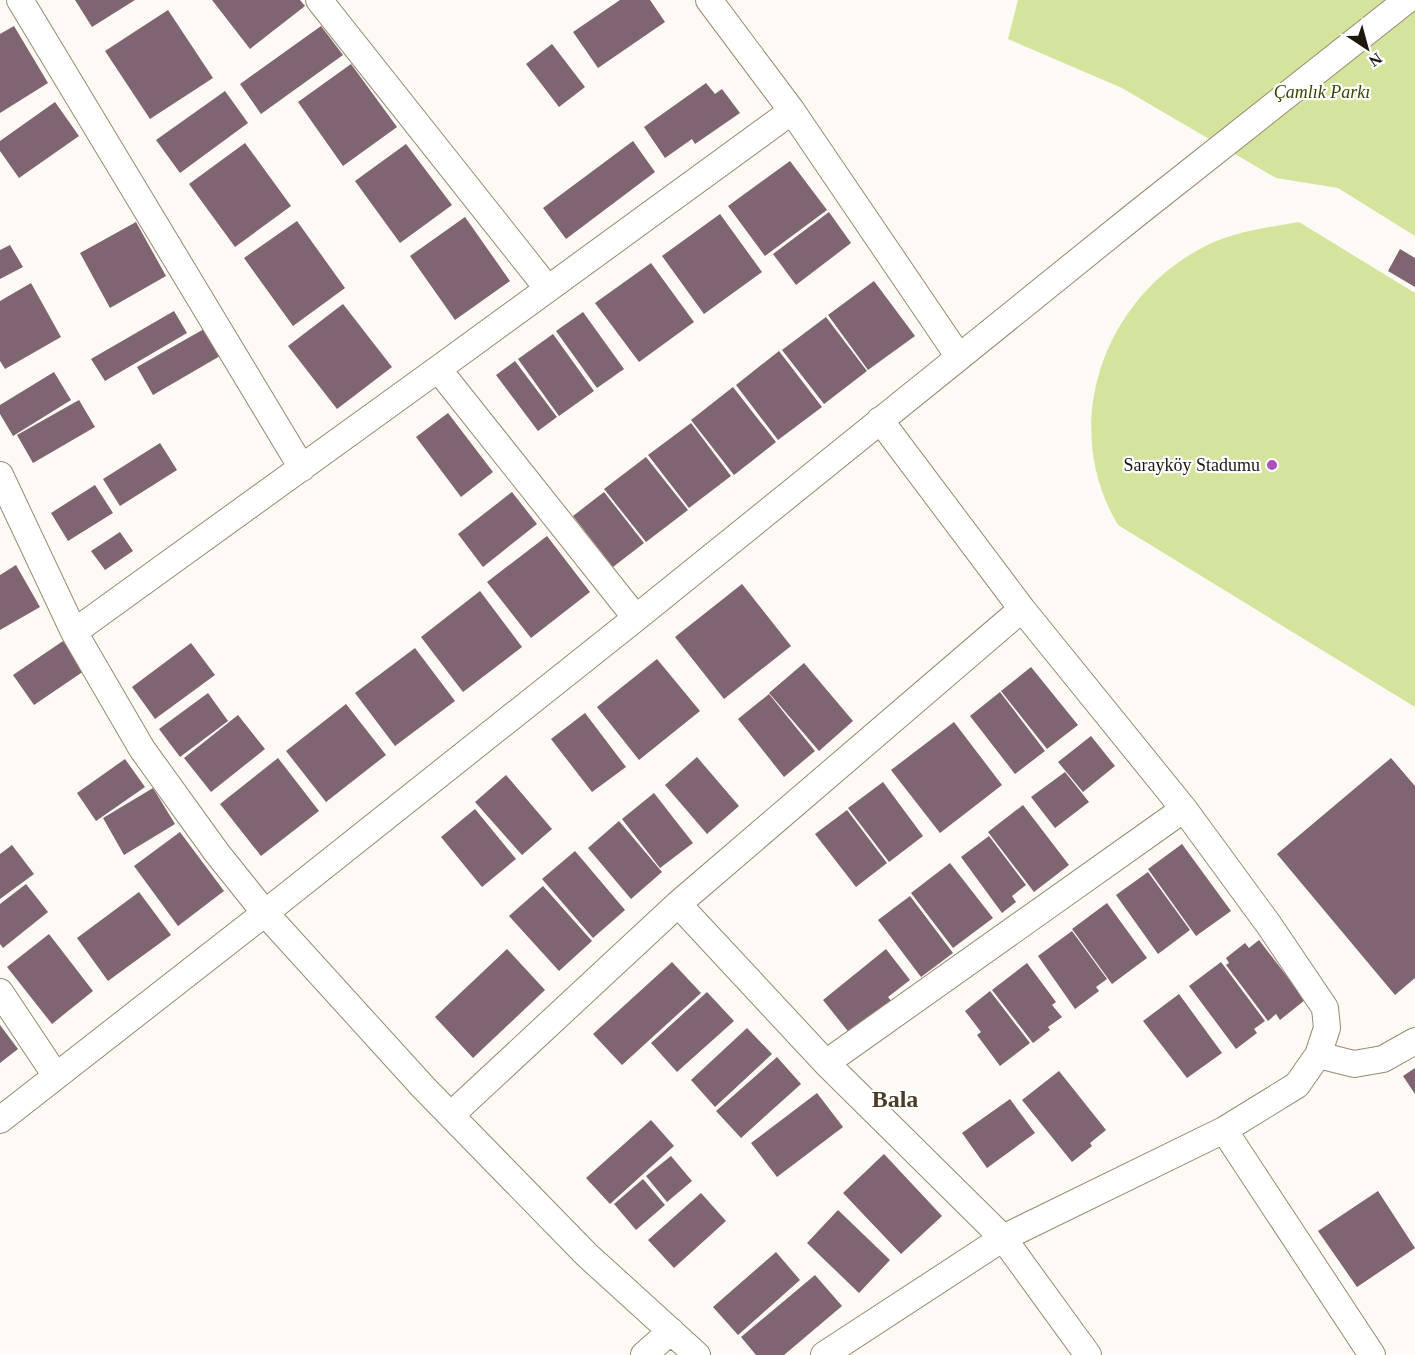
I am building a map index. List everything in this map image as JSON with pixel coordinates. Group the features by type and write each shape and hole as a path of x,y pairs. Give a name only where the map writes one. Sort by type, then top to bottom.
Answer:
{"street":[{"path":"20,0 302,468"},
{"path":"319,0 548,289"},
{"path":"709,0 792,111 958,357"},
{"path":"0,1120 265,914 958,357 1407,0"},
{"path":"74,632 792,111"},
{"path":"438,369 636,618"},
{"path":"824,1355 1004,1238 1224,1130 1297,1085 1318,1055 1327,1028 1325,1008 1269,924 1184,809 1022,609 880,420"},
{"path":"0,475 74,632 142,749 265,914 451,1115 587,1255 697,1355"},
{"path":"451,1115 678,904 1022,609"},
{"path":"826,1063 1184,809"},
{"path":"678,904 826,1063 1004,1238 1088,1355"},
{"path":"0,992 56,1076"},
{"path":"1318,1055 1354,1064 1383,1059 1415,1041"},
{"path":"1224,1130 1372,1355"},
{"path":"644,1355 671,1331"}],"green space":[{"name":"Çamlık Parkı","path":"1018,0 1415,0 1415,236 1338,188 1276,178 1122,88 1008,39"},
{"name":"Sarayköy Stadumu","path":"1299,222 1415,293 1415,707 1118,525 1101,488 1092,449 1092,410 1100,371 1115,335 1136,302 1164,273 1210,244 1247,231"}],"building":[{"path":"75,0 135,0 92,27"},
{"path":"212,0 300,0 305,6 250,49"},
{"path":"620,0 650,0 665,22 598,68 573,32"},
{"path":"168,10 213,78 150,119 105,51"},
{"path":"14,26 48,83 0,113 0,34"},
{"path":"321,26 343,55 261,114 240,84"},
{"path":"552,44 585,87 559,107 526,64"},
{"path":"351,64 397,127 343,166 298,102"},
{"path":"706,83 715,94 722,89 740,113 695,144 692,139 665,158 644,127"},
{"path":"225,91 248,123 180,173 156,140"},
{"path":"55,102 79,136 19,178 0,151 0,141"},
{"path":"633,141 655,172 566,239 543,208"},
{"path":"245,143 291,206 235,247 189,184"},
{"path":"406,144 452,205 400,243 355,181"},
{"path":"790,161 827,210 765,256 728,206"},
{"path":"829,212 851,243 796,285 773,254"},
{"path":"720,214 762,272 704,314 662,256"},
{"path":"465,217 510,281 455,320 410,256"},
{"path":"297,221 345,288 293,326 244,258"},
{"path":"136,222 166,276 110,308 80,253"},
{"path":"10,245 23,267 0,279 0,250"},
{"path":"1400,249 1415,258 1415,287 1388,271"},
{"path":"651,263 694,322 639,362 595,303"},
{"path":"874,281 915,336 868,370 828,315"},
{"path":"31,283 61,337 5,369 0,361 0,301"},
{"path":"343,304 392,367 337,409 288,346"},
{"path":"174,311 187,333 105,381 91,359"},
{"path":"583,312 624,369 597,388 556,331"},
{"path":"826,317 867,371 824,404 782,350"},
{"path":"204,329 220,356 153,395 137,367"},
{"path":"553,334 594,391 559,416 518,359"},
{"path":"779,351 822,407 778,440 736,385"},
{"path":"515,361 557,417 538,431 496,375"},
{"path":"54,372 71,400 13,436 0,414 0,405"},
{"path":"733,387 776,442 734,475 691,420"},
{"path":"79,400 95,427 33,463 17,435"},
{"path":"448,413 493,472 461,497 416,437"},
{"path":"691,423 731,476 689,508 648,455"},
{"path":"160,443 177,470 120,506 103,479"},
{"path":"646,457 688,510 646,542 604,489"},
{"path":"95,485 113,513 68,541 51,513"},
{"path":"512,492 537,524 483,567 458,534"},
{"path":"604,492 644,543 613,567 573,516"},
{"path":"120,532 133,551 105,570 91,551"},
{"path":"547,536 590,592 531,638 487,582"},
{"path":"16,565 40,607 0,630 0,575"},
{"path":"742,584 791,646 724,699 675,637"},
{"path":"480,591 522,647 463,692 421,637"},
{"path":"63,641 84,671 34,705 13,675"},
{"path":"191,643 215,675 155,719 132,687"},
{"path":"415,648 455,701 395,746 355,693"},
{"path":"657,659 700,711 639,760 597,707"},
{"path":"804,663 853,721 819,751 769,693"},
{"path":"1031,667 1078,725 1047,749 1001,691"},
{"path":"1000,692 1045,751 1015,774 970,716"},
{"path":"208,693 228,721 180,757 159,729"},
{"path":"769,694 815,751 784,777 738,719"},
{"path":"346,704 386,755 326,802 286,751"},
{"path":"585,713 626,767 592,792 551,739"},
{"path":"238,715 265,749 211,792 184,758"},
{"path":"954,722 1002,785 940,833 891,770"},
{"path":"1091,736 1115,766 1083,792 1058,762"},
{"path":"697,757 739,806 707,834 665,785"},
{"path":"278,758 319,811 261,856 220,804"},
{"path":"1391,758 1415,786 1415,978 1395,995 1277,854"},
{"path":"125,759 145,787 96,821 77,793"},
{"path":"1065,772 1089,802 1055,828 1031,797"},
{"path":"506,775 552,829 522,855 475,802"},
{"path":"883,782 923,836 889,862 848,808"},
{"path":"153,788 175,824 124,855 103,818"},
{"path":"654,793 693,843 660,868 622,819"},
{"path":"1023,805 1069,865 1034,892 988,832"},
{"path":"475,809 516,859 482,887 441,837"},
{"path":"847,810 887,863 856,887 815,834"},
{"path":"619,821 662,872 631,899 588,848"},
{"path":"180,832 224,891 178,926 134,866"},
{"path":"989,836 1026,885 1012,896 1016,902 1002,913 961,857"},
{"path":"1182,844 1231,911 1196,936 1148,869"},
{"path":"12,845 34,874 0,899 0,854"},
{"path":"575,851 625,910 593,938 542,879"},
{"path":"950,863 993,918 953,948 911,893"},
{"path":"1148,872 1190,930 1158,954 1116,895"},
{"path":"26,884 48,912 3,948 0,944 0,904"},
{"path":"543,886 592,941 559,971 509,916"},
{"path":"139,892 171,935 108,981 77,938"},
{"path":"910,896 953,953 921,977 878,920"},
{"path":"1107,903 1147,958 1112,984 1072,929"},
{"path":"1072,931 1107,979 1096,987 1099,991 1075,1009 1038,956"},
{"path":"49,934 93,991 52,1024 7,967"},
{"path":"1259,940 1305,1000 1280,1020 1276,1014 1268,1021 1226,965 1229,963 1226,958 1245,943 1249,948"},
{"path":"507,949 545,990 473,1058 435,1017"},
{"path":"886,949 910,980 888,997 892,1002 851,1035 823,1000"},
{"path":"672,962 701,993 622,1065 593,1034"},
{"path":"1221,962 1265,1021 1254,1029 1257,1033 1236,1049 1189,986"},
{"path":"1027,963 1056,1002 1052,1005 1062,1017 1048,1027 1050,1030 1033,1043 992,990"},
{"path":"990,991 1030,1043 1000,1066 977,1035 981,1032 965,1011"},
{"path":"707,992 734,1021 677,1072 651,1043"},
{"path":"1179,994 1222,1053 1187,1078 1143,1021"},
{"path":"0,1025 18,1049 0,1063"},
{"path":"747,1028 772,1054 715,1107 691,1080"},
{"path":"777,1057 801,1084 741,1138 716,1111"},
{"path":"1415,1068 1415,1094 1403,1076"},
{"path":"1059,1071 1106,1130 1090,1143 1092,1146 1072,1162 1022,1100"},
{"path":"817,1093 843,1127 777,1177 751,1143"},
{"path":"1010,1099 1035,1133 987,1168 962,1133"},
{"path":"651,1120 674,1146 610,1204 586,1178"},
{"path":"884,1154 942,1216 901,1254 843,1193"},
{"path":"671,1156 692,1181 667,1202 646,1176"},
{"path":"643,1179 665,1205 636,1230 614,1204"},
{"path":"1378,1191 1415,1248 1357,1287 1318,1231"},
{"path":"701,1193 726,1221 674,1268 648,1240"},
{"path":"838,1210 890,1260 859,1293 807,1243"},
{"path":"776,1252 800,1280 738,1335 713,1307"},
{"path":"815,1275 842,1306 784,1355 756,1355 741,1337"}],"place":[{"name":"Sarayköy Stadumu","path":"1272,465"}],"district":[{"name":"Bala","path":"895,1099"}]}
